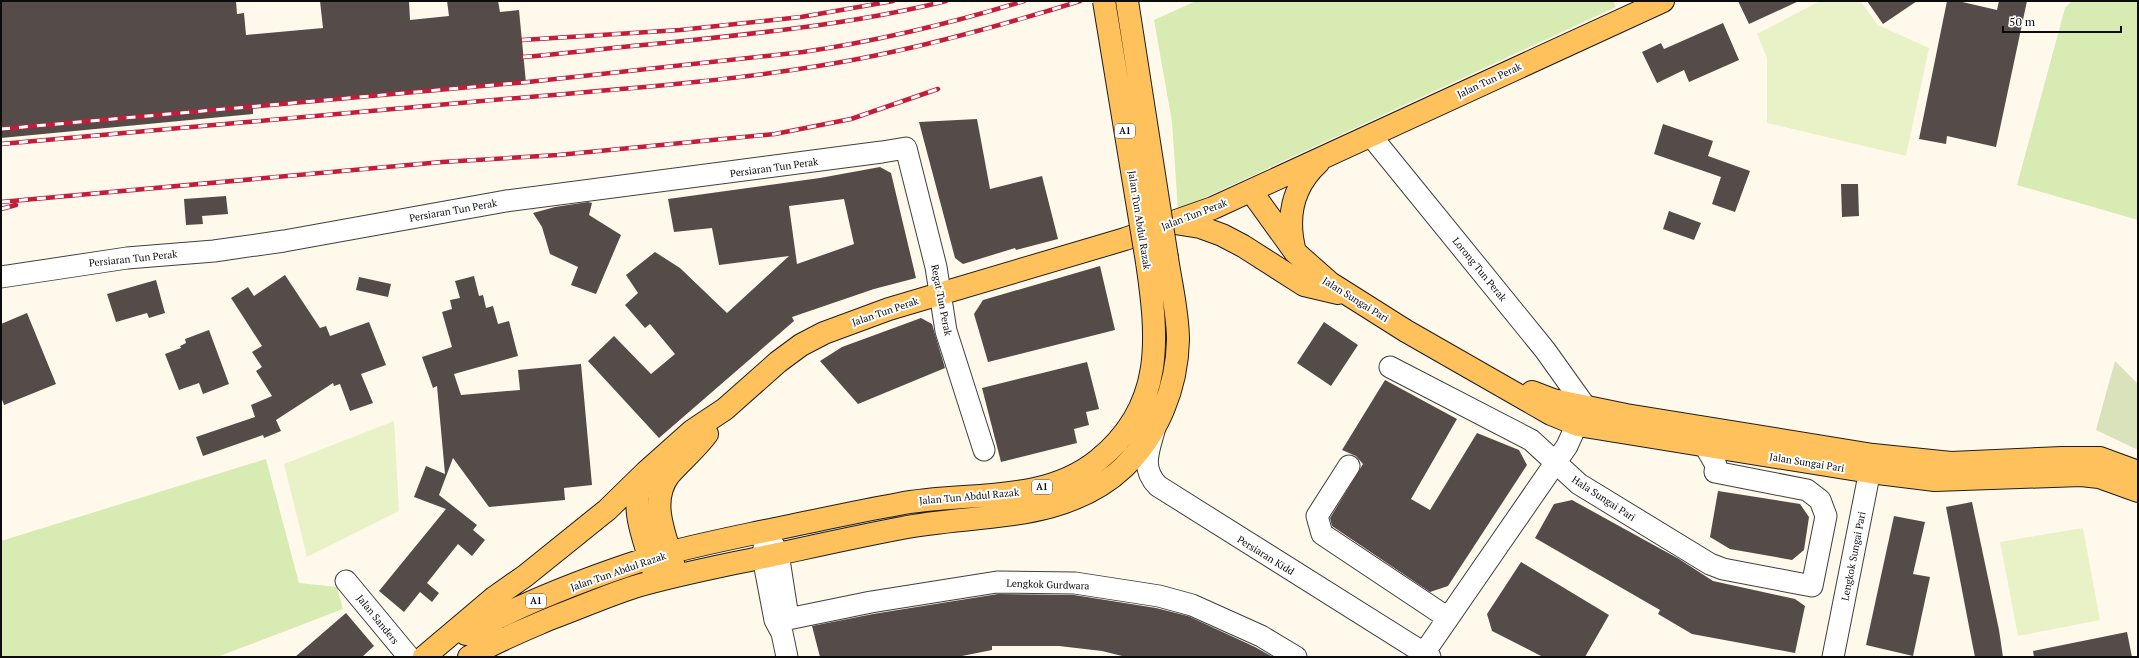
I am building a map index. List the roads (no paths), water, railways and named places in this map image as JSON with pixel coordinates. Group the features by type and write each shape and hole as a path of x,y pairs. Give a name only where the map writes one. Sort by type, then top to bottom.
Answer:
{"main road":[{"name":"Jalan Tun Abdul Razak","path":"469,657 523,630 596,601 676,575 906,527 1037,511 1062,504 1103,484 1123,468 1140,449 1156,427 1172,383 1176,360 1176,316 1157,260 1104,1"},
{"name":"Jalan Tun Abdul Razak","path":"427,657 462,636 508,612 650,558 766,531 902,503 1030,490 1051,485 1074,476 1097,462 1114,447 1129,427 1141,407 1149,385 1154,362 1155,336 1154,308 1157,260 1127,1"},
{"name":"Jalan Tun Perak","path":"656,581 636,509 638,491 646,472 692,432 725,409 778,362 801,345 854,321 940,293 1125,239 1175,222 1251,191 1663,1"},
{"path":"1296,252 1290,225 1292,206 1298,187 1305,176 1323,158"},
{"name":"Jalan Sungai Pari","path":"1251,191 1296,252 1318,274 1406,330 1487,376 1553,400 1582,415 1705,446 1813,463 1937,463 2081,475 2099,477 2138,491"},
{"path":"1175,222 1200,227 1222,235 1243,246 1304,285 1356,298"},
{"name":"Jalan Tun Perak","path":"676,575 658,508 659,497 668,476 702,441 725,409"},
{"name":"Jalan Sungai Pari","path":"1582,415 1698,427 1872,464"},
{"name":"Jalan Sungai Pari","path":"2000,469 2062,458 2100,458 2138,472"},
{"path":"424,657 495,597 531,571 607,510 646,472"}],"street":[{"name":"Lorong Tun Perak","path":"1371,136 1545,350 1582,415"},
{"name":"Persiaran Tun Perak","path":"1,277 119,259 214,251 284,241 506,201 874,154 906,148"},
{"name":"Regat Tun Perak","path":"906,148 936,267 946,331 984,450"},
{"name":"Hala Sungai Pari","path":"1390,367 1531,440 1579,484 1710,564 1723,569 1812,586 1826,516 1820,500 1807,490"},
{"path":"1427,655 1448,618 1556,463 1582,415"},
{"name":"Persiaran Kidd","path":"1156,427 1146,462 1148,474 1158,486 1427,655"},
{"path":"1705,446 1716,465 1715,472 1807,490 1813,463"},
{"name":"Lengkok Sungai Pari","path":"1833,657 1872,464"},
{"path":"1349,466 1318,516 1322,534 1448,618"},
{"path":"766,531 785,626 787,657"},
{"name":"Jalan Sanders","path":"346,581 409,657"},
{"name":"Lengkok Gurdwara","path":"785,626 885,599 997,582 1075,583 1158,596 1192,605 1261,636 1296,657"}],"railway":[{"path":"522,40 680,30 801,17 893,1"},
{"path":"523,57 806,27 876,16 946,1"},
{"path":"1,129 528,82 803,52 831,48 914,31 970,17 1024,1"},
{"path":"1,144 699,82 791,70 836,63 928,44 989,28 1080,1"},
{"path":"1,202 442,162 558,155 775,134 851,119 938,89"},
{"path":"1,209 16,205"}]}
